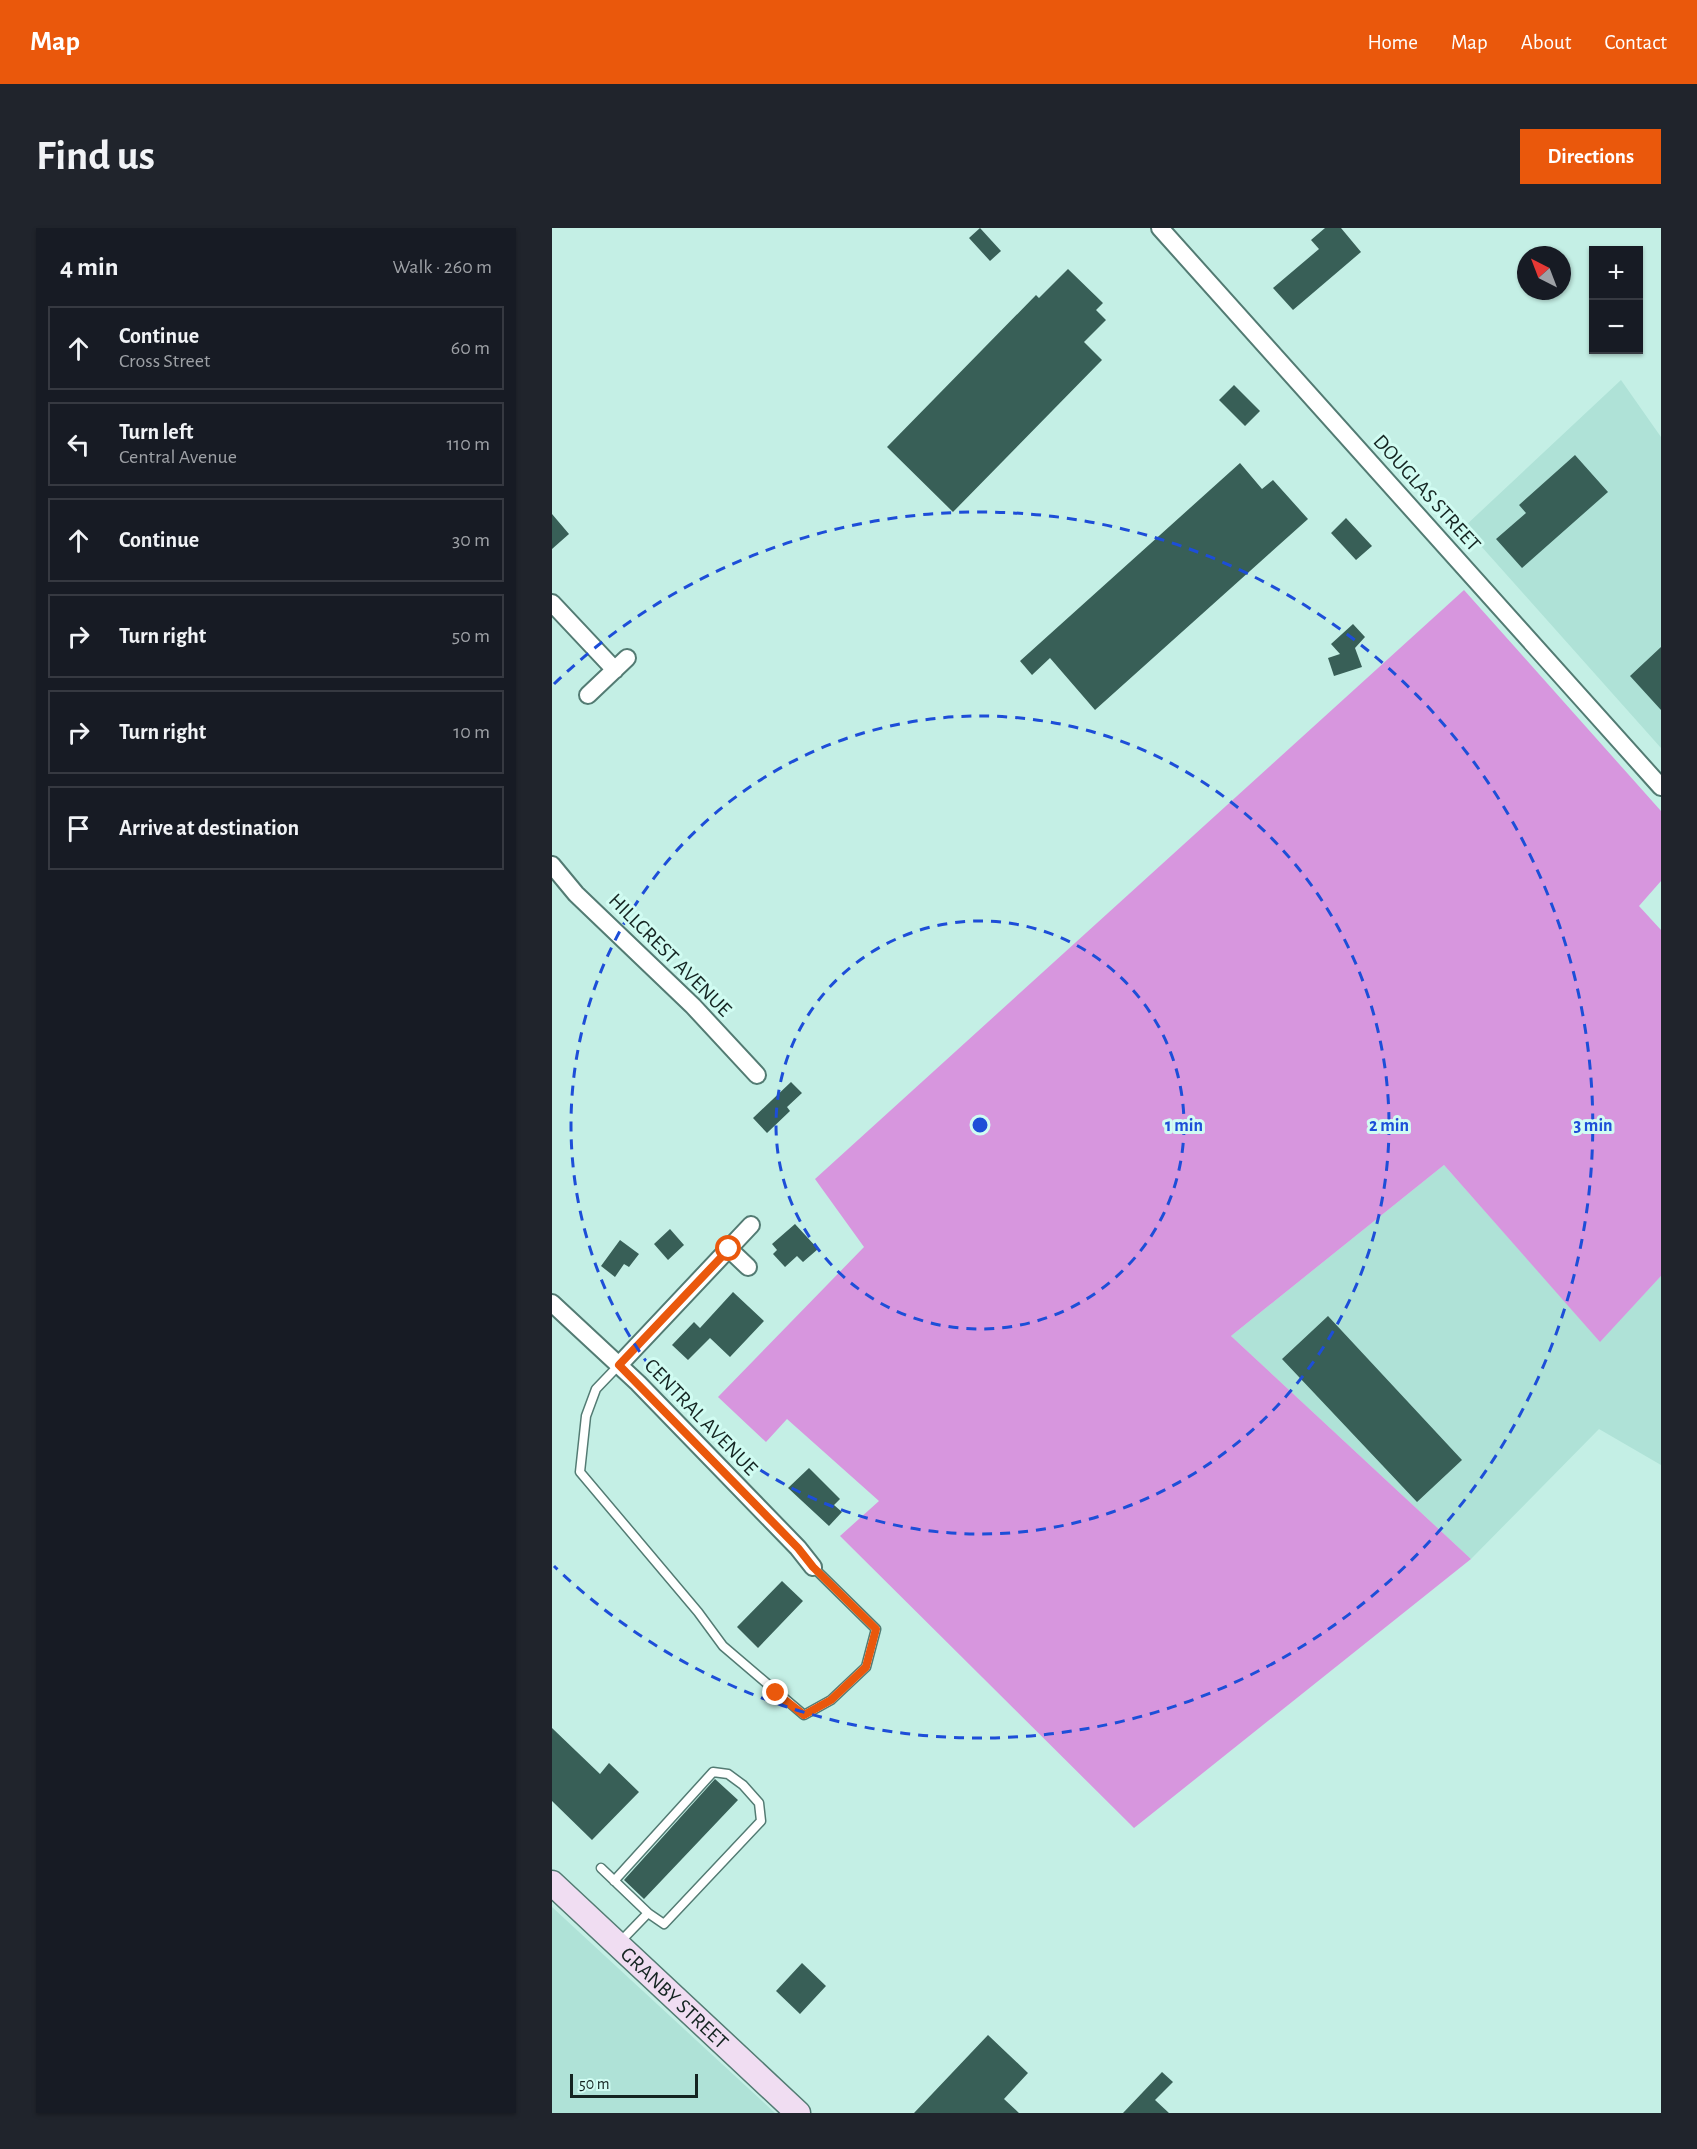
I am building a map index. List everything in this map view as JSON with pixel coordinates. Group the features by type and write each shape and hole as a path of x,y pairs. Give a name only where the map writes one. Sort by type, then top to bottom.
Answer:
{"main road":[{"name":"GRANBY STREET","path":"552,1883 798,2113"}],"street":[{"name":"DOUGLAS STREET","path":"1160,228 1661,787"},
{"path":"552,603 621,664 588,695"},
{"name":"HILLCREST AVENUE","path":"552,865 573,890 693,1006 758,1075"},
{"path":"619,1365 751,1225"},
{"path":"729,1249 748,1267"},
{"name":"CENTRAL AVENUE","path":"552,1303 619,1365 798,1548 813,1567"}],"lane":[{"path":"619,1365 596,1389 586,1416 580,1472 698,1612 723,1646 804,1715 831,1700 866,1667 876,1629 813,1567"},
{"path":"601,1868 614,1881 648,1913 664,1924 761,1821 759,1803 743,1785 728,1774 713,1772 614,1881"},
{"path":"617,1944 648,1913"}],"shaded area":[{"path":"1621,380 1661,437 1661,748 1464,527"},
{"path":"1464,590 1661,811 1661,881 1639,906 1661,930 1661,1276 1600,1342 1444,1165 1231,1336 1471,1559 1134,1828 840,1536 879,1501 787,1419 766,1442 718,1397 864,1247 815,1179"},
{"path":"1444,1165 1600,1341 1661,1276 1661,1465 1599,1429 1471,1559 1231,1336"},
{"path":"552,1907 775,2113 552,2113"}],"building":[{"path":"980,228 1001,251 990,261 969,238"},
{"path":"1325,228 1341,228 1361,252 1293,310 1273,288 1319,249 1311,240"},
{"path":"1068,269 1103,303 1096,310 1106,320 1084,342 1102,360 953,512 887,447 1036,295 1039,298"},
{"path":"1234,385 1260,411 1245,426 1219,400"},
{"path":"1575,455 1608,492 1522,568 1496,539 1526,513 1519,505"},
{"path":"1240,463 1262,489 1273,480 1308,519 1095,710 1050,658 1032,675 1020,661"},
{"path":"552,514 569,534 552,549"},
{"path":"1346,518 1372,546 1356,560 1331,533"},
{"path":"1353,624 1365,637 1355,648 1362,667 1334,676 1328,658 1340,654 1331,644"},
{"path":"1661,647 1661,710 1630,676"},
{"path":"791,1082 802,1093 787,1107 790,1111 767,1133 753,1118"},
{"path":"795,1224 818,1249 803,1262 797,1256 785,1267 773,1254 777,1250 772,1244"},
{"path":"670,1229 684,1245 668,1260 654,1244"},
{"path":"620,1240 639,1254 629,1267 624,1264 615,1277 601,1266"},
{"path":"733,1292 764,1321 730,1357 710,1338 688,1360 672,1345 694,1322 700,1328"},
{"path":"1328,1316 1462,1460 1417,1502 1282,1359"},
{"path":"809,1468 840,1499 834,1505 842,1512 829,1526 788,1488"},
{"path":"782,1581 803,1601 758,1648 737,1627"},
{"path":"552,1728 600,1774 609,1763 639,1792 592,1840 552,1801"},
{"path":"715,1779 738,1800 644,1899 624,1880"},
{"path":"802,1963 826,1986 800,2014 776,1991"},
{"path":"988,2035 1028,2073 1004,2099 1019,2113 914,2113"},
{"path":"1162,2072 1173,2082 1155,2100 1169,2113 1123,2113"}],"route":[{"path":"729,1249 619,1365 798,1548 813,1567 876,1629 866,1667 831,1700 804,1715 776,1693"}]}
